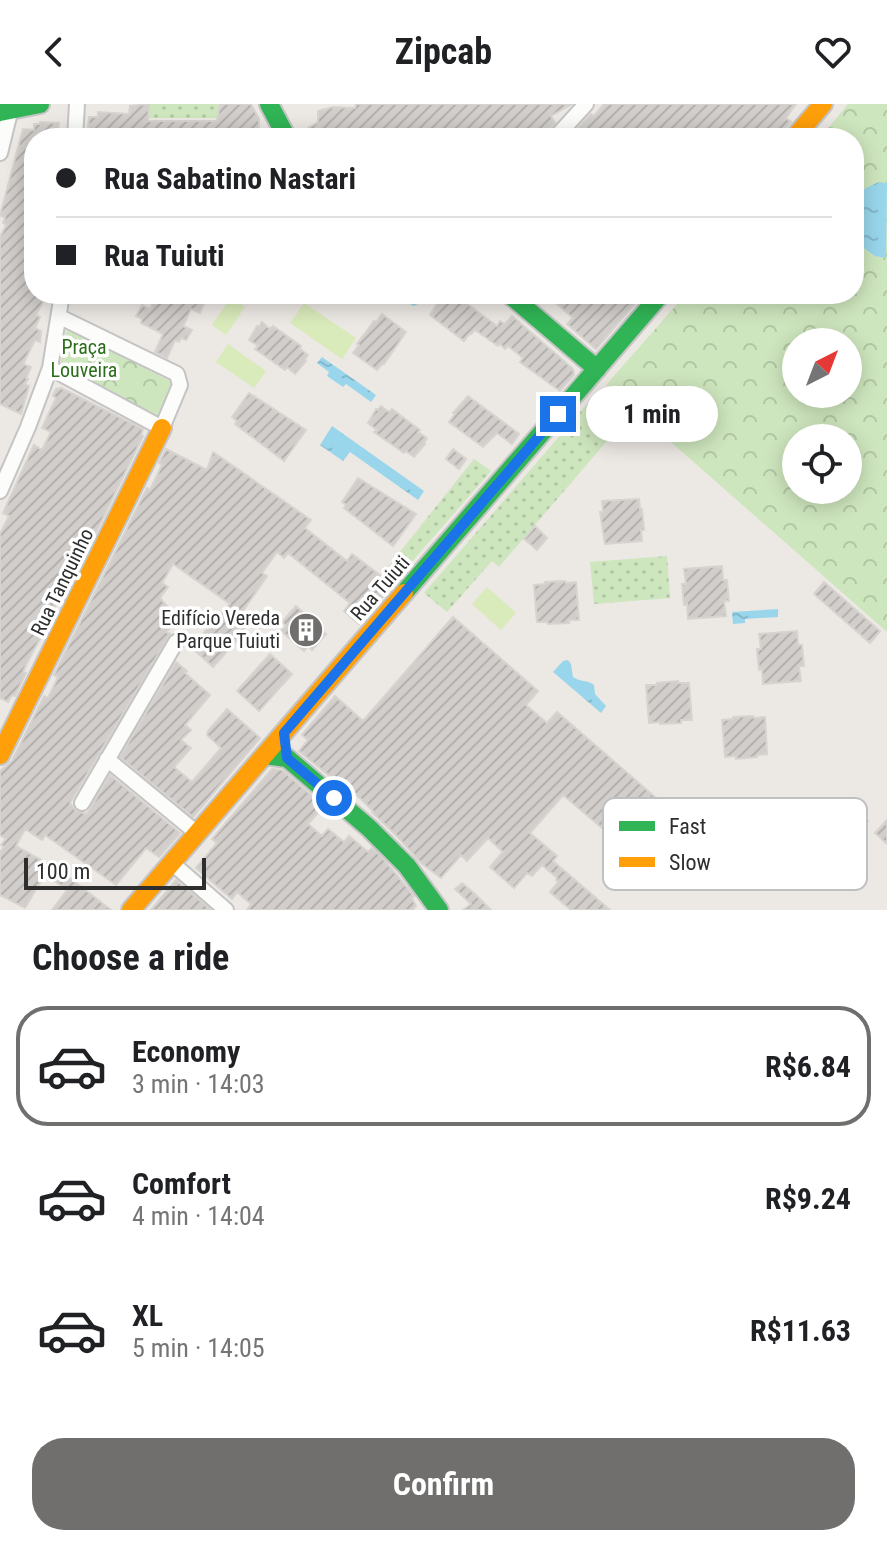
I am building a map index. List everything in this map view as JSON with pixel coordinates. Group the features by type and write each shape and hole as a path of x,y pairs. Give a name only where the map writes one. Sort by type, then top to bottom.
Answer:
{"street":[{"path":"0,153 8,108 40,104"},
{"path":"76,128 77,104"},
{"path":"270,104 282,128"},
{"path":"564,128 586,104"},
{"path":"803,128 823,104"},
{"path":"0,491 50,368 61,304"},
{"path":"521,304 597,369"},
{"name":"Rua Tuiuti","path":"131,910 652,304"},
{"path":"50,368 162,428 180,385 177,374 60,317"},
{"name":"Rua Tanquinho","path":"0,755 162,428"},
{"path":"82,803 176,642"},
{"path":"284,733 287,758"},
{"path":"265,755 287,758 391,848 411,869 439,910"},
{"path":"107,759 198,834"},
{"path":"172,863 226,910"}],"green space":[{"path":"149,104 220,104 217,118 148,118"},
{"path":"848,104 887,104 887,632 606,385 677,304 864,304 864,128 828,128"},
{"path":"226,304 245,307 226,335 212,325"},
{"path":"305,304 356,338 342,359 290,323"},
{"name":"Praça Louveira","path":"68,330 170,381 172,389 158,417 60,366"},
{"path":"228,344 266,371 254,388 216,362"},
{"path":"589,402 618,428 499,567 492,561 447,612 424,593"},
{"path":"474,459 491,471 395,581 384,572"},
{"path":"667,556 670,598 594,604 590,562"},
{"path":"487,587 516,613 501,630 472,604"}],"water":[{"path":"879,182 887,183 886,258 875,256 864,248 866,188"},
{"path":"322,357 376,395 371,402 346,384 343,387 327,376 329,372 317,363"},
{"path":"332,426 424,491 418,500 350,452 343,461 320,445"},
{"path":"778,609 778,617 745,619 745,623 733,624 732,612"},
{"path":"568,660 573,677 594,685 595,694 606,706 601,713 553,672"}],"building":[{"path":"149,104 148,121 217,121 220,104 251,104 259,119 259,128 88,128 89,117 98,117 98,112 129,114 130,106"},
{"path":"356,104 572,104 551,116 555,123 551,128 308,128 318,122 318,111 333,107 355,108"},
{"path":"604,104 796,104 786,118 791,122 786,128 578,128 591,114 594,116"},
{"path":"59,123 59,128 34,128 34,124"},
{"path":"23,129 24,304 42,304 36,315 40,317 35,328 41,331 40,342 35,340 23,364 31,367 26,378 25,384 29,386 21,414 0,404 0,237 6,225 3,223 5,218 0,215"},
{"path":"152,304 204,304 200,313 191,309 183,326 192,330 186,340 175,340 167,358 155,352 163,334 141,323 142,319 136,316 142,305 150,309"},
{"path":"437,304 467,304 497,326 500,321 505,324 512,316 573,369 574,375 560,391 520,362 523,358 508,346 505,349 500,344 498,346 475,330 464,341 430,315"},
{"path":"557,304 634,304 596,349 567,324 573,318"},
{"path":"382,314 406,332 377,370 353,353"},
{"path":"262,322 301,346 300,349 308,355 295,374 255,349 258,346 249,340"},
{"path":"61,388 143,429 143,436 86,553 80,550 74,570 66,579 71,582 65,595 62,594 47,622 51,624 29,659 15,696 12,695 8,702 0,698 0,534 9,516 3,513 34,445 42,450 51,432 42,428 56,398 53,396 56,389"},
{"path":"662,391 679,405 671,414 664,409 654,421 643,412"},
{"path":"249,393 306,430 284,461 235,424 237,421 232,417"},
{"path":"468,396 519,434 512,444 497,433 483,447 449,422"},
{"path":"381,406 389,412 392,409 427,438 414,457 374,432 377,430 368,423"},
{"path":"166,449 207,470 213,452 311,520 305,528 347,561 352,554 393,585 359,624 344,611 350,603 288,553 284,558 277,552 262,573 267,576 236,621 246,630 213,667 191,647 230,604 173,564 162,583 168,587 160,598 177,622 166,632 170,634 70,803 76,811 87,814 110,775 180,833 159,857 146,848 116,885 45,835 42,840 25,829 16,846 61,871 111,910 52,910 67,890 45,874 25,908 0,895 0,852 6,839 0,835 0,771 12,761 44,696 48,698 58,677 54,675 147,488 150,490"},
{"path":"453,449 466,459 459,469 446,459"},
{"path":"358,478 416,514 393,546 344,508 346,505 342,502"},
{"path":"639,499 644,530 641,530 642,541 605,544 600,512 603,512 602,501"},
{"path":"535,526 547,538 537,550 524,539"},
{"path":"722,566 729,601 724,601 726,616 688,619 682,584 686,584 684,569"},
{"path":"576,582 579,620 548,624 537,622 534,585"},
{"path":"824,582 880,631 870,643 814,594"},
{"name":"Edifício Vereda Parque Tuiuti","path":"296,606 326,634 312,650 308,646 304,651 281,631 286,626 282,622"},
{"path":"453,617 538,691 526,705 547,723 557,712 656,798 603,798 603,829 563,795 530,833 557,856 553,861 610,910 571,910 550,892 558,882 557,878 542,865 532,876 527,873 514,888 490,867 503,852 488,838 467,861 461,855 441,878 421,863 361,799 299,751 308,740 302,735 335,696 363,721"},
{"path":"797,631 804,666 799,666 801,681 763,684 757,649 761,649 759,634"},
{"path":"270,654 292,674 259,711 237,691"},
{"path":"176,662 210,695 185,725 191,730 181,740 191,748 174,767 192,782 221,748 207,735 227,709 260,738 193,817 120,757"},
{"path":"678,681 689,683 692,720 649,723 646,685"},
{"path":"765,717 767,754 736,759 736,756 725,757 722,720"},
{"path":"272,769 282,770 324,806 308,824 322,836 328,829 344,842 349,836 368,852 372,848 414,896 416,906 412,910 247,910 251,904 237,892 232,899 196,868 217,843 212,839"},
{"path":"887,820 887,844 875,833"},
{"path":"176,880 211,910 151,910"},
{"path":"462,883 491,910 463,910 471,904 455,889"}],"traffic: fast":[{"path":"0,112 40,104"},
{"path":"269,104 282,128"},
{"path":"521,304 597,369"},
{"path":"404,593 652,304"},
{"path":"265,755 287,758 369,828 407,866 439,910"}],"traffic: slow":[{"path":"803,128 823,104"},
{"path":"0,755 162,428"},
{"path":"131,910 404,593"}],"place":[{"name":"Edifício Vereda Parque Tuiuti","path":"306,630"}],"route":[{"path":"334,798 287,758 284,733 558,414"}]}
